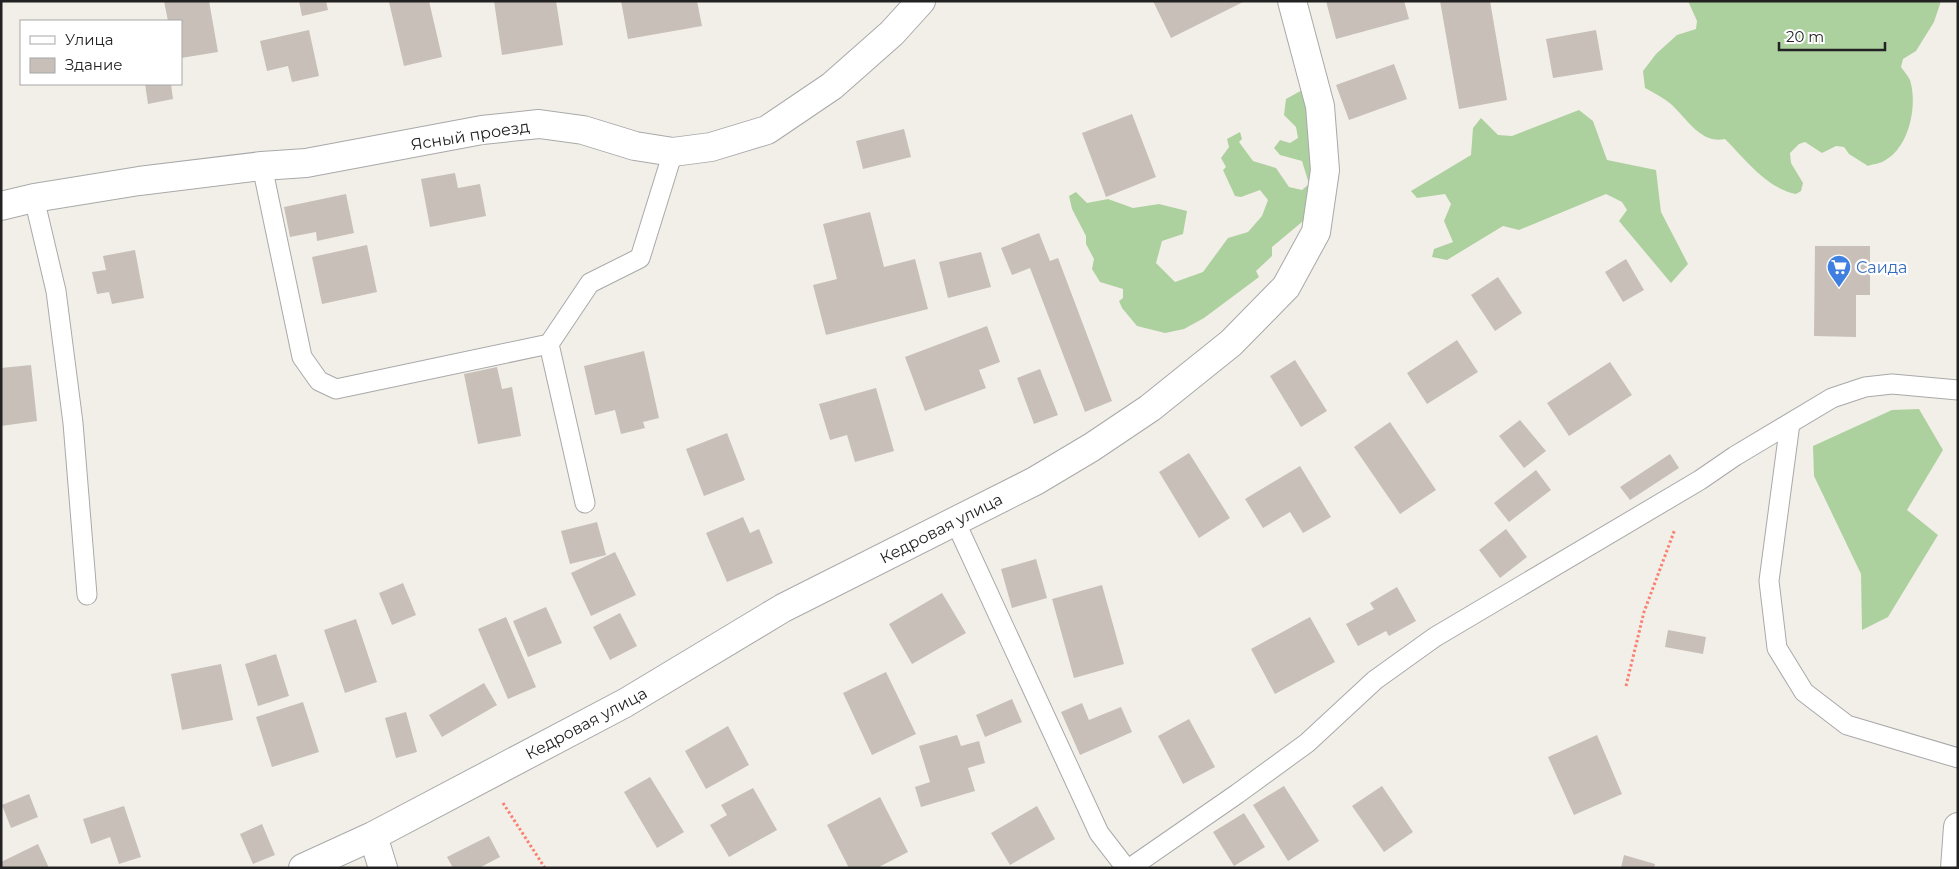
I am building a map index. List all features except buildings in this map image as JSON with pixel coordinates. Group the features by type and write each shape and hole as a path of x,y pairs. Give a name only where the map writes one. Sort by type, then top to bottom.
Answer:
{"street":[{"name":"Ясный проезд","path":"1,206 34,198 139,181 262,166 306,163 482,130 539,124 583,130 635,146 673,152 711,146 767,130 832,86 892,33 921,1"},
{"name":"Кедровая улица","path":"303,868 373,836 625,703 783,608 1035,481 1092,447 1150,408 1231,343 1286,287 1316,232 1325,170 1320,106 1292,1"},
{"path":"1955,868 1958,827"},
{"path":"373,836 383,868"}],"lane":[{"path":"262,166 302,357 319,381 336,389 549,344 590,283 640,258 673,152"},
{"path":"34,198 56,291 73,423 87,595"},
{"path":"549,344 585,503"},
{"path":"1130,868 1238,794 1307,743 1375,680 1436,637 1700,480 1832,398 1865,387 1892,384 1958,390"},
{"path":"1790,423 1769,581 1777,648 1804,692 1847,725 1958,758"},
{"path":"955,521 1099,833 1126,868"}],"path":[{"path":"1626,686 1644,612 1670,538 1700,480"},
{"path":"486,777 545,868"}],"green space":[{"path":"1688,1 1941,1 1934,22 1916,51 1903,59 1901,67 1910,80 1913,102 1909,125 1900,147 1884,161 1868,166 1849,154 1844,147 1836,146 1822,153 1805,142 1799,144 1790,153 1791,163 1803,183 1801,191 1796,194 1775,186 1757,172 1725,139 1716,140 1702,134 1689,124 1669,102 1645,88 1643,71 1656,54 1677,35 1696,29 1697,21"},
{"path":"1304,89 1327,125 1308,217 1272,247 1272,256 1256,271 1259,277 1204,318 1184,329 1165,333 1137,326 1122,308 1119,301 1123,298 1123,289 1100,282 1092,269 1094,259 1086,244 1086,236 1072,209 1069,196 1076,192 1087,203 1108,199 1133,208 1159,204 1187,211 1183,234 1162,241 1156,263 1175,282 1203,272 1228,238 1248,232 1262,216 1268,200 1260,190 1241,197 1235,196 1223,170 1226,167 1221,158 1229,147 1227,139 1240,132 1242,139 1239,142 1253,161 1276,168 1289,187 1302,190 1309,184 1302,161 1280,155 1274,148 1280,140 1290,143 1298,138 1296,127 1284,115 1286,99"},
{"path":"1579,110 1593,121 1607,160 1656,170 1661,212 1688,264 1671,283 1619,221 1627,210 1622,202 1606,194 1519,230 1503,226 1447,260 1432,257 1434,249 1453,242 1444,221 1451,204 1445,194 1417,198 1411,191 1471,155 1473,128 1481,118 1498,135 1512,136"},
{"path":"1919,409 1943,450 1907,510 1938,535 1888,617 1862,630 1861,574 1814,476 1813,446 1892,410"}],"place":[{"name":"Саида","path":"1839,288"}]}
